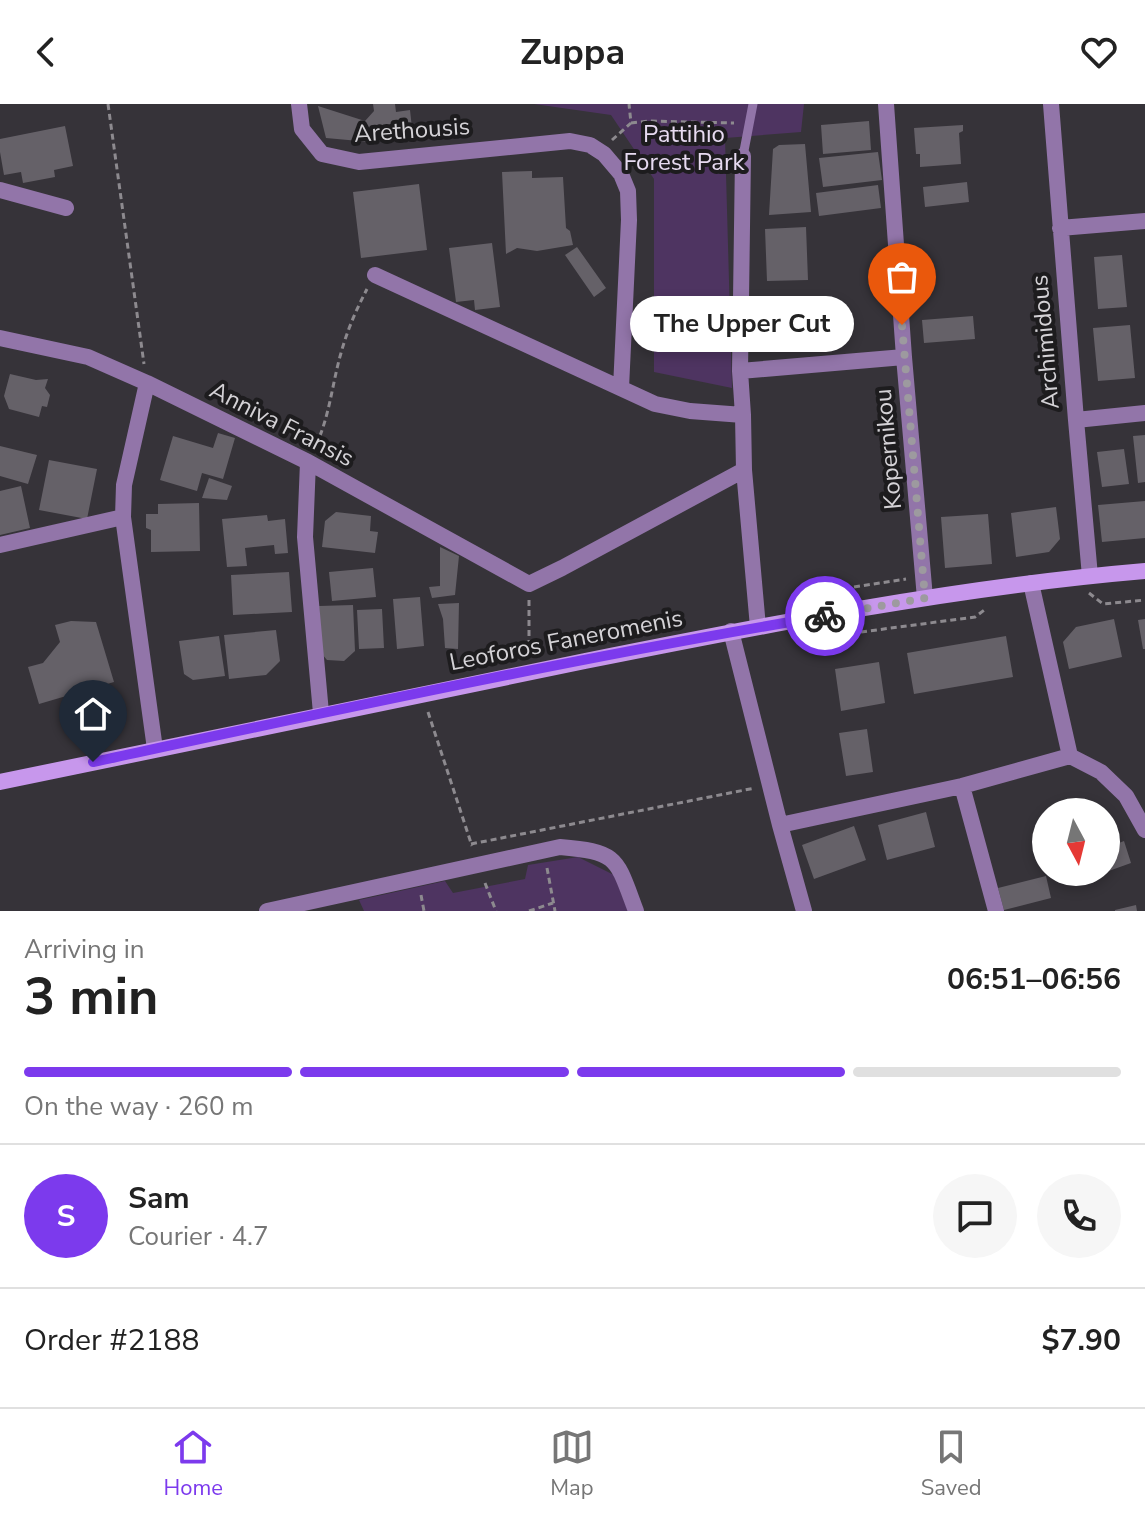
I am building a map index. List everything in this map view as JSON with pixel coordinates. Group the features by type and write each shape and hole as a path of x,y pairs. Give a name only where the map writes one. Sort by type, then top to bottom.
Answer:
{"main road":[{"name":"Leoforos Faneromenis","path":"0,782 321,713 731,631 925,598 1145,571"}],"street":[{"name":"Arethousis","path":"299,104 302,129 322,154 359,162 570,141 590,145 604,154"},
{"name":"Kopernikou","path":"886,104 925,598"},
{"name":"Archimidous","path":"1051,104 1090,576"},
{"path":"604,154 621,174 628,191 621,388"},
{"path":"743,156 740,371 744,470 758,627"},
{"path":"0,190 66,208"},
{"path":"1060,228 1145,221"},
{"path":"375,275 655,404 690,411 743,415"},
{"name":"Anniva Fransis","path":"0,338 88,357 147,383 308,462 529,584"},
{"path":"740,371 904,357"},
{"path":"147,383 124,485 123,517 155,749"},
{"path":"1076,420 1145,413"},
{"path":"308,462 305,537 321,713"},
{"path":"529,584 744,470"},
{"path":"0,545 123,517"},
{"path":"1031,583 1070,756"},
{"path":"731,631 804,911"},
{"path":"780,825 962,786 1070,756 1101,772 1126,796 1145,830"},
{"path":"962,786 996,911"},
{"path":"274,910 560,847 591,850 609,857 621,871 636,911"}],"lane":[{"path":"743,156 753,104"}],"path":[{"path":"108,104 147,383"},
{"path":"629,104 631,123"},
{"path":"604,154 611,140 631,123 750,123"},
{"path":"308,462 327,416 340,355 355,311 375,275"},
{"path":"529,584 529,672"},
{"path":"1089,593 1103,604 1145,600"},
{"path":"861,632 975,617 986,608 999,607"},
{"path":"422,693 478,865"},
{"path":"471,844 770,785"},
{"path":"543,851 555,911"},
{"path":"485,883 496,911"},
{"path":"529,911 553,903"}],"green space":[{"name":"Pattihio Forest Park","path":"534,104 804,104 801,132 725,138 732,388 654,372 654,179 611,115"},
{"path":"578,857 614,875 628,911 364,911 359,900 445,881 453,893 525,879 528,865"}],"building":[{"path":"373,104 395,104 396,112 410,110 413,137 370,142 326,138 318,106 365,121 374,111"},
{"path":"869,121 871,150 823,154 821,125"},
{"path":"963,125 963,131 959,133 961,164 920,167 914,128"},
{"path":"65,126 73,166 54,170 55,177 23,183 21,172 4,175 0,139"},
{"path":"805,144 811,212 769,215 773,149 779,145"},
{"path":"878,152 882,180 823,187 819,158"},
{"path":"532,171 532,178 563,177 566,228 570,231 573,245 537,251 517,248 506,254 502,172"},
{"path":"967,182 969,202 925,207 923,187"},
{"path":"419,184 427,250 361,258 353,192"},
{"path":"878,185 881,208 819,216 816,193"},
{"path":"806,227 808,280 767,281 765,229"},
{"path":"492,243 500,307 475,310 474,300 456,302 449,248"},
{"path":"577,247 606,288 594,297 565,255"},
{"path":"1122,255 1127,307 1098,309 1094,257"},
{"path":"973,316 975,339 924,343 922,320"},
{"path":"1130,325 1135,378 1098,381 1093,328"},
{"path":"10,374 36,380 48,379 45,388 50,395 47,407 42,406 39,417 9,409 4,396"},
{"path":"218,433 235,438 223,479 202,473 197,491 160,480 173,436 213,448"},
{"path":"1145,435 1145,482 1138,483 1133,436"},
{"path":"0,446 37,455 28,484 0,476"},
{"path":"1124,449 1129,484 1102,487 1097,452"},
{"path":"49,460 97,469 87,519 39,510"},
{"path":"209,478 232,486 227,500 202,498"},
{"path":"21,486 30,528 0,535 0,491"},
{"path":"1145,501 1145,538 1102,542 1098,505"},
{"path":"199,503 200,551 151,552 151,530 146,528 146,514 158,514 158,504"},
{"path":"1056,507 1060,539 1049,552 1016,557 1011,513"},
{"path":"336,512 371,516 370,531 378,532 375,553 322,547 325,521"},
{"path":"988,514 992,564 945,568 941,517"},
{"path":"267,515 268,521 285,519 288,553 275,554 274,545 245,548 247,566 227,567 222,519"},
{"path":"440,547 459,556 455,595 432,598 429,587 440,586"},
{"path":"373,568 376,597 332,601 329,572"},
{"path":"289,572 292,612 233,615 231,575"},
{"path":"420,597 424,646 397,649 393,599"},
{"path":"459,603 458,649 445,648 443,619 438,604"},
{"path":"353,605 355,651 344,661 327,660 321,653 319,606"},
{"path":"382,609 384,648 359,649 357,610"},
{"path":"1114,619 1122,657 1069,669 1063,642 1076,627"},
{"path":"1145,619 1145,649 1143,649 1138,620"},
{"path":"71,621 96,622 114,682 39,704 28,667 43,663 60,642 55,625"},
{"path":"276,630 280,661 266,675 229,679 224,635"},
{"path":"219,636 225,676 193,680 184,674 179,641"},
{"path":"1006,636 1013,677 914,694 907,653"},
{"path":"879,662 885,703 841,711 835,669"},
{"path":"867,729 873,772 846,776 839,733"},
{"path":"926,812 935,847 887,860 878,825"},
{"path":"854,826 866,860 814,879 802,845"},
{"path":"1124,841 1131,863 1120,867 1120,843"},
{"path":"1032,880 1032,886 1048,886 1051,898 1004,910 998,888"},
{"path":"1136,905 1137,911 1115,911 1115,910"}],"way so far":[{"path":"825,616 925,598 902,325"}],"place":[{"name":"The Upper Cut","path":"902,325"}],"route":[{"path":"93,762 731,631 825,616"}]}
